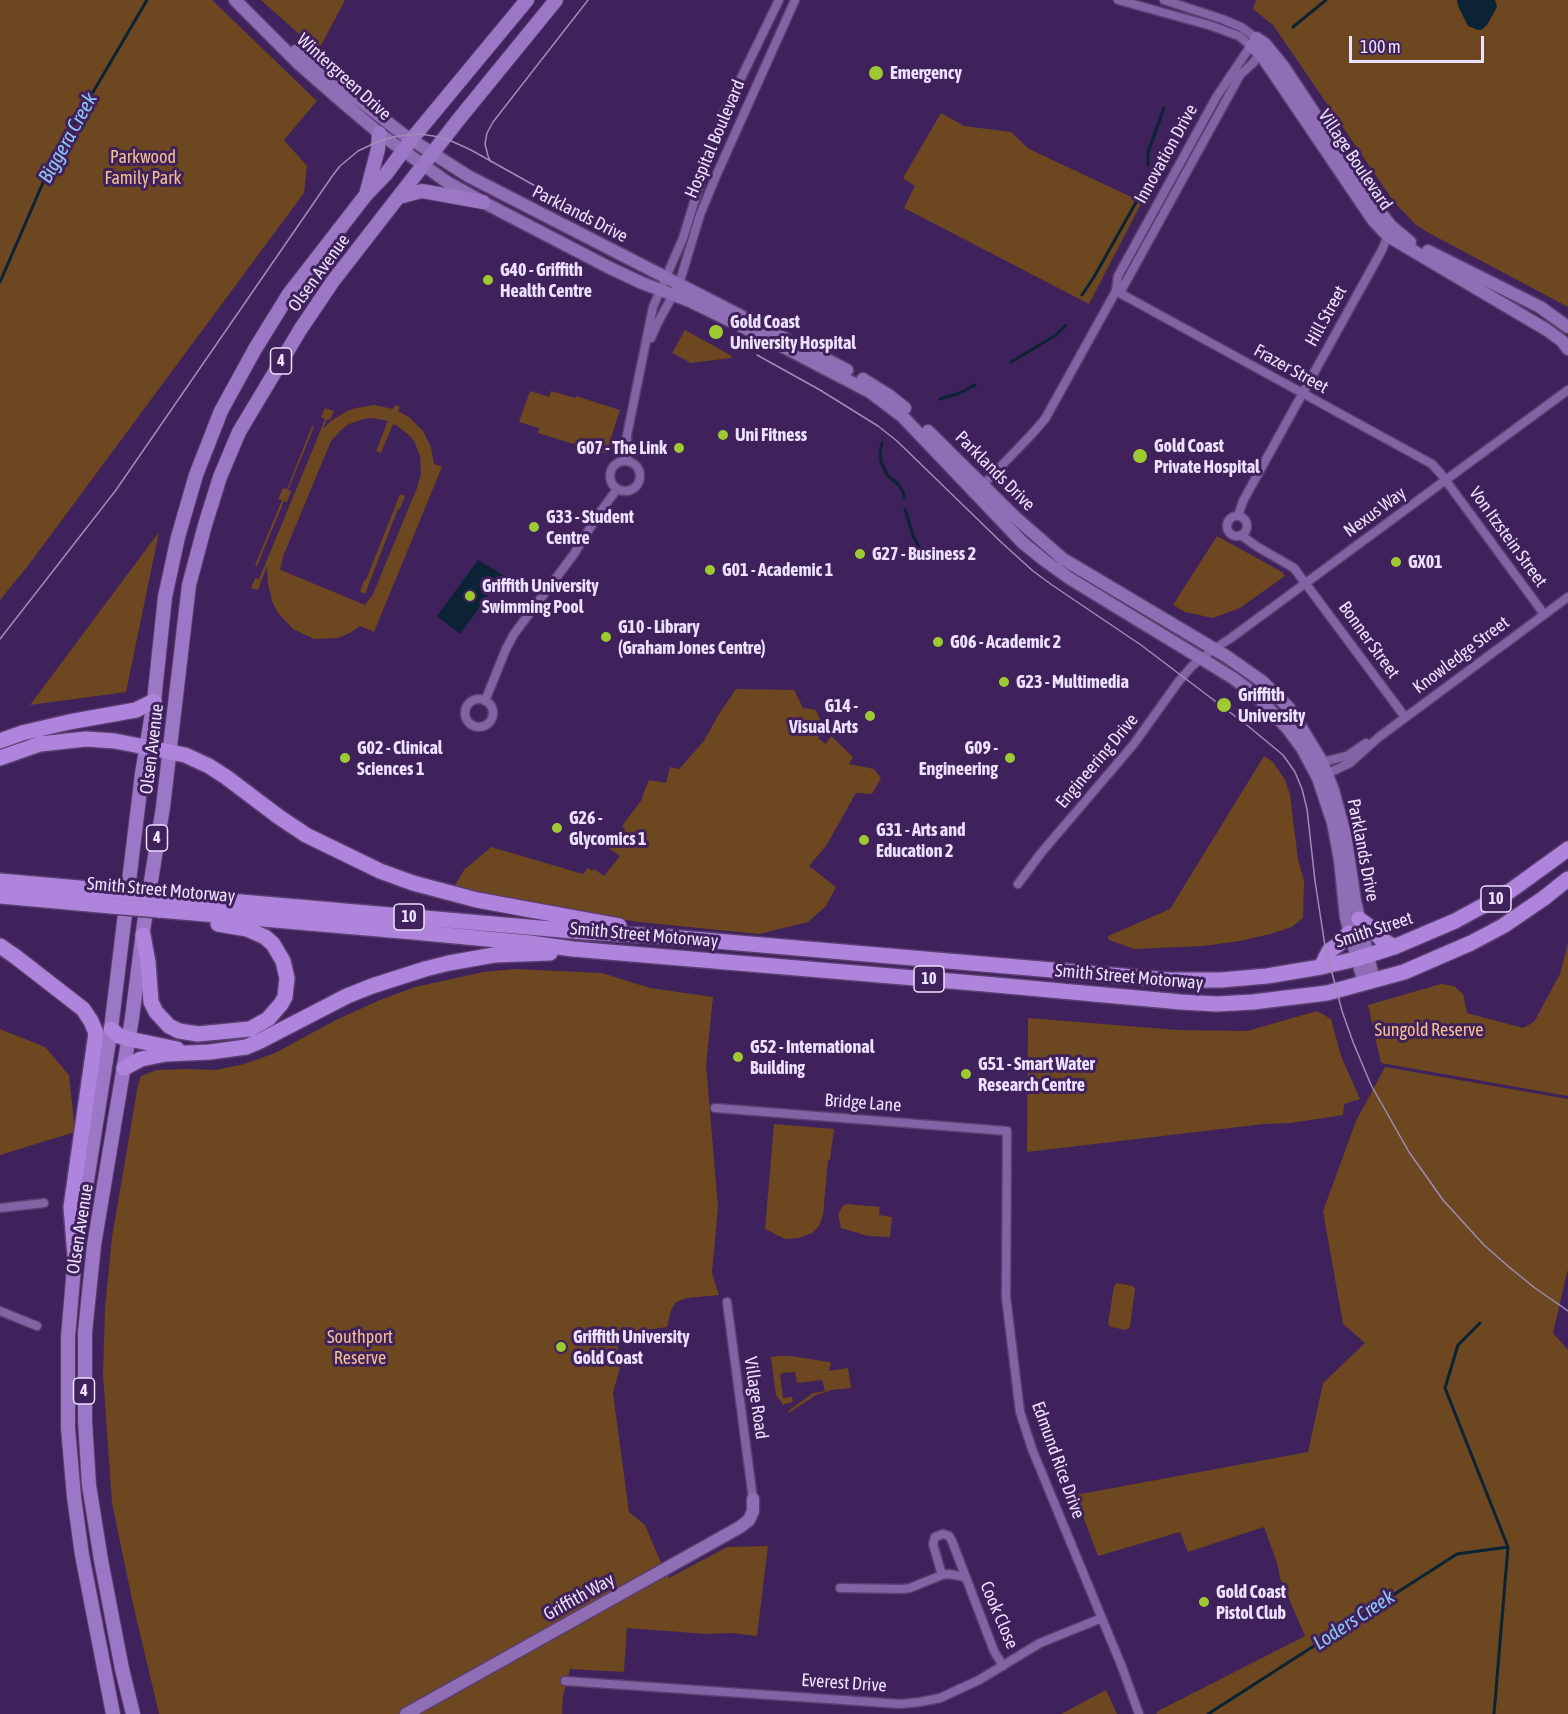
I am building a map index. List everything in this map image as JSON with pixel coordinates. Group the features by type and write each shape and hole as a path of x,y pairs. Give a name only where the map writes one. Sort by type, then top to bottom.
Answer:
{"highway":[{"path":"0,741 50,726 136,710 154,701"},
{"path":"0,758 40,744 70,740 100,740 185,755 209,766 306,835 380,871 460,896 615,925 657,936"},
{"name":"Smith Street","path":"1169,980 1287,974 1362,957 1394,947 1455,921 1510,891 1568,849"},
{"name":"10","path":"1369,982 1427,963 1481,938 1522,913 1568,879"},
{"name":"Smith Street Motorway","path":"0,880 112,898"},
{"name":"Smith Street Motorway","path":"0,896 112,898 657,936 1169,980"},
{"path":"143,935 151,1002 156,1012 169,1026 179,1031 198,1034 242,1030 260,1025 281,1004 286,988 286,969 279,953 265,938 235,926 174,918 160,902"},
{"name":"Smith Street Motorway","path":"160,902 573,949 1181,1002 1217,1004 1286,999 1327,993 1369,982"},
{"path":"1359,920 1394,947"},
{"path":"1321,967 1329,951 1349,933"},
{"path":"0,946 83,1009 92,1020 96,1033 71,1208 75,1256"},
{"path":"124,1068 141,1059 153,1056 246,1047 347,996 425,969 494,956 554,953 573,949"},
{"path":"111,1029 119,1036 129,1039 192,1052"}],"main road":[{"name":"Olsen Avenue","path":"114,1714 77,1526 70,1464 67,1362 70,1305 75,1256 111,1029 141,786 154,701 165,597 178,537 196,475 221,411 289,294 365,196 386,174 407,145 527,0"},
{"name":"Olsen Avenue","path":"133,1714 122,1669 94,1518 86,1453 85,1332 90,1278 129,1039 170,751 189,585 205,525 239,432 300,330 333,281 556,0"},
{"path":"365,196 378,149 379,133"},
{"path":"399,196 422,190 483,202"}],"street":[{"name":"Wintergreen Drive","path":"235,0 299,64 379,133 407,145"},
{"name":"Hospital Boulevard","path":"645,352 653,307 683,238 723,115 779,0"},
{"name":"Hospital Boulevard","path":"645,352 657,324 677,290 700,215 795,0"},
{"name":"Village Boulevard","path":"1118,0 1212,26 1258,45"},
{"name":"Village Boulevard","path":"1164,0 1241,27 1258,45 1373,220 1547,330 1562,341 1568,349"},
{"name":"Wintergreen Drive","path":"263,27 407,145"},
{"name":"Innovation Drive","path":"979,488 1045,419 1116,291 1122,289 1240,75 1253,63 1258,45"},
{"path":"728,105 744,112"},
{"path":"723,115 739,123"},
{"name":"Parklands Drive","path":"407,145 433,153 484,184 666,278 677,290 878,388 914,417 979,488 1023,543 1056,569 1233,678 1257,696 1288,729 1320,770 1336,840 1349,933 1362,957"},
{"name":"Parklands Drive","path":"407,145 424,165 447,182 483,202 642,283 661,290 677,290"},
{"name":"Village Boulevard","path":"1390,231 1540,307 1568,327"},
{"name":"Hill Street","path":"1238,516 1243,501 1390,231"},
{"name":"Frazer Street","path":"1116,291 1429,462 1445,480"},
{"path":"627,461 627,435 645,352"},
{"name":"Nexus Way","path":"1201,658 1568,390"},
{"path":"632,462 641,474 639,483 627,492 617,489 611,482 610,471 617,463 632,462"},
{"name":"Von Itzstein Street","path":"1445,480 1544,614"},
{"name":"Parklands Drive","path":"979,488 1063,559 1227,656 1282,700 1293,714 1340,812 1359,920 1362,957 1369,982"},
{"path":"485,701 514,634 574,554 617,489"},
{"path":"1241,535 1247,525 1244,519 1238,516 1230,518 1227,527 1230,533 1241,535 1292,566 1306,583"},
{"name":"Bonner Street","path":"1306,583 1405,717"},
{"name":"Knowledge Street","path":"1320,770 1375,740 1568,597"},
{"name":"Engineering Drive","path":"1018,884 1041,853 1132,745 1179,681 1201,658"},
{"name":"Bridge Lane","path":"716,1108 1007,1131"},
{"name":"Edmund Rice Drive","path":"1007,1131 1006,1297 1020,1412 1032,1449 1139,1714"},
{"path":"0,1208 44,1203"},
{"name":"Village Road","path":"727,1302 753,1499"},
{"path":"0,1311 37,1326"},
{"name":"Griffith Way","path":"406,1714 740,1527 749,1520 753,1511 753,1499"},
{"name":"Cook Close","path":"942,1575 933,1544 935,1537 943,1534 951,1538 994,1651 1003,1666"},
{"name":"Cook Close","path":"840,1588 902,1589 942,1575 965,1577"},
{"name":"Everest Drive","path":"565,1681 901,1704 940,1698 979,1680 1040,1643 1102,1618"},
{"path":"900,1714 901,1704"}],"green space":[{"name":"Parkwood Family Park","path":"0,0 212,0 317,101 284,140 307,166 304,193 27,567 0,600"},
{"path":"261,0 345,0 318,51"},
{"path":"1256,0 1568,0 1568,307 1415,224 1394,202 1273,25 1253,9"},
{"path":"941,113 964,126 1011,132 1029,149 1142,202 1089,304 904,208 915,186 903,178"},
{"path":"685,330 732,356 731,358 691,363 672,353"},
{"path":"530,391 549,397 551,391 575,398 576,396 620,410 606,454 538,433 539,428 519,422"},
{"path":"374,405 393,409 395,405 400,407 398,411 409,417 423,431 431,447 434,464 442,467 374,632 360,626 338,638 314,639 293,629 278,613 268,584 267,566 258,590 251,588 255,578 259,579 315,444 325,419 321,417 325,408 334,411 330,420 327,419 323,429 331,421 356,408","holes":["372,418 388,421 376,451 381,453 393,424 396,425 414,441 420,456 421,473 417,488 373,594 365,605 280,569 284,554 331,441 349,424"]},
{"path":"312,426 314,427 288,490 291,491 287,502 284,501 257,566 255,565 282,500 278,499 283,488 287,489"},
{"path":"400,494 405,496 365,594 360,592 364,580 366,580"},
{"path":"159,532 126,692 30,705"},
{"path":"1217,536 1282,572 1285,576 1240,608 1213,618 1185,612 1173,605"},
{"path":"736,689 794,690 803,708 816,710 824,729 818,738 826,744 831,736 853,757 849,764 874,769 881,778 872,794 856,793 826,846 809,866 836,887 826,906 808,922 759,934 639,922 516,902 454,887 464,870 491,847 583,874 588,868 592,871 594,869 604,876 620,856 607,847 610,842 616,843 619,833 624,831 622,826 643,798 649,780 666,783 670,767 679,769 704,741"},
{"path":"1264,756 1273,762 1285,780 1290,795 1298,859 1304,881 1303,918 1292,927 1270,934 1203,946 1134,949 1109,940 1108,936 1170,909"},
{"name":"Sungold Reserve","path":"1568,943 1568,1096 1381,1063 1368,1005 1441,984 1454,986 1463,994 1467,1013 1523,1028 1534,1022 1560,974"},
{"name":"Southport Reserve","path":"515,969 602,973 650,988 713,997 706,1065 718,1207 712,1273 719,1295 687,1298 676,1302 671,1310 667,1327 616,1334 620,1367 613,1393 629,1512 645,1525 669,1578 727,1547 768,1546 757,1636 627,1628 624,1672 570,1669 563,1696 562,1714 159,1714 112,1503 103,1375 105,1308 112,1237 141,1076 157,1070 216,1070 244,1064 275,1053 336,1020 415,987 483,972"},
{"path":"1317,1011 1331,1019 1341,1056 1360,1099 1344,1104 1343,1115 1291,1123 1264,1124 1027,1152 1028,1018 1178,1030 1247,1031"},
{"path":"0,1029 45,1047 69,1075 75,1132 0,1155"},
{"path":"1385,1067 1568,1099 1568,1269 1553,1333 1568,1350 1568,1714 1157,1714 1156,1712 1305,1636 1280,1578 1264,1527 1188,1552 1180,1532 1098,1556 1075,1495 1308,1452 1323,1383 1365,1343 1343,1324 1323,1211 1356,1121"},
{"path":"774,1124 834,1129 830,1160 828,1160 823,1215 819,1226 812,1233 799,1238 785,1239 765,1229"},
{"path":"846,1204 880,1207 879,1215 892,1217 890,1237 868,1236 841,1228 838,1215"},
{"path":"1117,1283 1133,1286 1135,1289 1130,1327 1126,1330 1111,1327 1108,1324 1114,1286"},
{"path":"771,1357 829,1362 831,1363 829,1371 848,1368 851,1388 816,1395 789,1413 788,1411 813,1393 825,1391 822,1380 797,1383 795,1372 782,1373 780,1375 783,1398 792,1397 793,1401 783,1405 776,1395"},
{"path":"1106,1690 1117,1714 1061,1714"}],"water":[{"path":"1457,0 1495,0 1497,7 1487,25 1478,30 1468,26"},
{"name":"Griffith University Swimming Pool","path":"478,560 503,575 460,634 437,616"}],"waterway":[{"name":"Biggera Creek","path":"0,282 52,162 147,0"},
{"path":"1293,27 1326,0"},
{"path":"1148,165 1148,152 1164,108"},
{"path":"1082,295 1139,197 1143,184"},
{"path":"1011,362 1056,335 1066,325"},
{"path":"940,399 960,393 975,385"},
{"path":"882,443 881,462 888,476 898,484 904,498"},
{"path":"905,509 913,536 920,549"},
{"name":"Loders Creek","path":"1480,1323 1458,1345 1445,1388 1508,1547 1494,1714"},
{"name":"Loders Creek","path":"1208,1714 1457,1554 1508,1547"}],"tram line":[{"path":"491,162 485,144 487,133 493,122 588,0"},
{"path":"0,639 116,490 333,175 358,151 379,141 398,136 421,134 439,137 471,150 564,202"},
{"path":"757,355 878,426 897,441 1033,571 1141,645 1283,755 1295,772 1302,789 1307,809 1325,946 1342,1011 1371,1085 1409,1152 1443,1200 1484,1245 1535,1288 1568,1311"}],"place":[{"name":"Emergency","path":"876,73"},
{"name":"G40 - Griffith Health Centre","path":"488,280"},
{"name":"Gold Coast University Hospital","path":"716,332"},
{"name":"Uni Fitness","path":"723,435"},
{"name":"G07 - The Link","path":"679,448"},
{"name":"Gold Coast Private Hospital","path":"1140,456"},
{"name":"G33 - Student Centre","path":"534,527"},
{"name":"G27 - Business 2","path":"860,554"},
{"name":"GX01","path":"1396,562"},
{"name":"G01 - Academic 1","path":"710,570"},
{"name":"Griffith University Swimming Pool","path":"470,596"},
{"name":"G10 - Library (Graham Jones Centre)","path":"606,637"},
{"name":"G06 - Academic 2","path":"938,642"},
{"name":"G23 - Multimedia","path":"1004,682"},
{"name":"Griffith University","path":"1224,705"},
{"name":"G14 - Visual Arts","path":"870,716"},
{"name":"G02 - Clinical Sciences 1","path":"345,758"},
{"name":"G09 - Engineering","path":"1010,758"},
{"name":"G26 - Glycomics 1","path":"557,828"},
{"name":"G31 - Arts and Education 2","path":"864,840"},
{"name":"G52 - International Building","path":"738,1057"},
{"name":"G51 - Smart Water Research Centre","path":"966,1074"},
{"name":"Griffith University Gold Coast","path":"561,1347"},
{"name":"Gold Coast Pistol Club","path":"1204,1602"}]}
